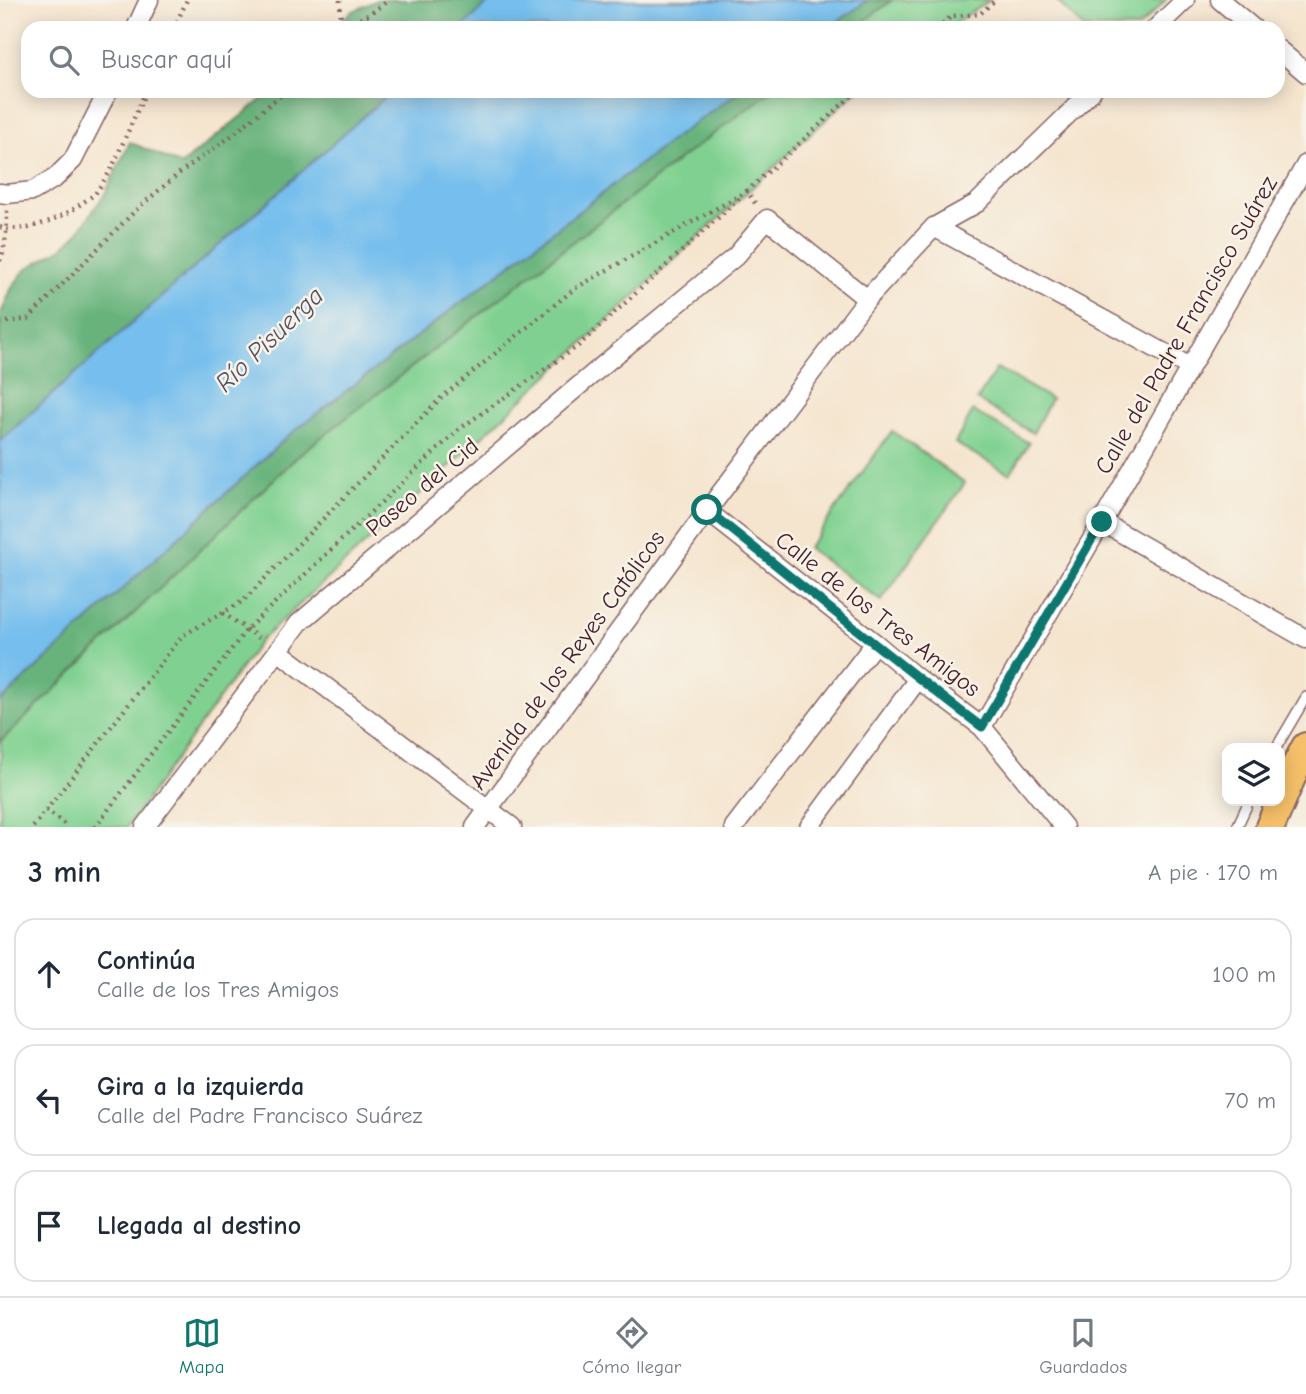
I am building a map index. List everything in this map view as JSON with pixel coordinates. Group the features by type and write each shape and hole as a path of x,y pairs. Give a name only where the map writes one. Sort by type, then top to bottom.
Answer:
{"main road":[{"path":"1270,827 1306,747"}],"street":[{"path":"139,21 149,0"},
{"path":"1163,21 1185,0"},
{"path":"1220,0 1245,21"},
{"path":"1285,55 1306,73"},
{"path":"4,194 33,191 55,178 73,160 104,98"},
{"name":"Avenida de los Reyes Católicos","path":"475,827 707,510 867,299 934,227 977,203 1085,98"},
{"name":"Calle del Padre Francisco Suárez","path":"982,727 1306,164"},
{"name":"Paseo del Cid","path":"145,827 299,623 736,256 766,219 867,299"},
{"path":"934,227 1190,367"},
{"name":"Calle de los Tres Amigos","path":"707,510 982,727 1064,827"},
{"path":"1102,522 1306,639"},
{"path":"734,827 875,643"},
{"path":"278,651 513,827"},
{"path":"809,827 918,679"}],"lane":[{"path":"1279,743 1306,696"},
{"path":"1237,827 1247,806"}],"path":[{"path":"177,21 187,0"},
{"path":"340,0 341,21"},
{"path":"356,21 389,0"},
{"path":"946,21 952,16 980,14 995,0"},
{"path":"0,227 28,229 71,211 95,194 111,170 143,98"},
{"path":"0,323 28,319 138,208 277,98"},
{"path":"95,827 247,629 458,430 578,346 849,98"},
{"path":"33,827 182,636 243,601 441,398 574,289 747,191"},
{"path":"0,261 7,229 4,194"},
{"path":"223,613 278,651"},
{"path":"46,810 68,827"}],"green space":[{"path":"377,0 491,0 469,21 341,21 351,12"},
{"path":"868,0 892,0 864,21 839,21"},
{"path":"892,0 990,0 958,21 864,21"},
{"path":"1056,0 1166,0 1145,21 1077,21"},
{"path":"263,98 384,98 0,441 0,316 12,287 26,269 62,248 77,234 106,192 130,142 181,165"},
{"path":"730,98 762,98 301,453 0,742 0,702 288,436 674,138"},
{"path":"762,98 849,98 261,640 127,827 0,827 1,741 301,453"},
{"path":"997,368 1051,399 1033,433 977,400"},
{"path":"973,411 1029,443 1010,474 955,443"},
{"path":"892,431 965,483 881,601 808,548"}],"water":[{"path":"491,0 868,0 839,21 469,21"},
{"name":"Río Pisuerga","path":"384,98 730,98 674,138 288,436 0,702 0,441"}],"route":[{"path":"707,510 982,727 1102,522"}]}
